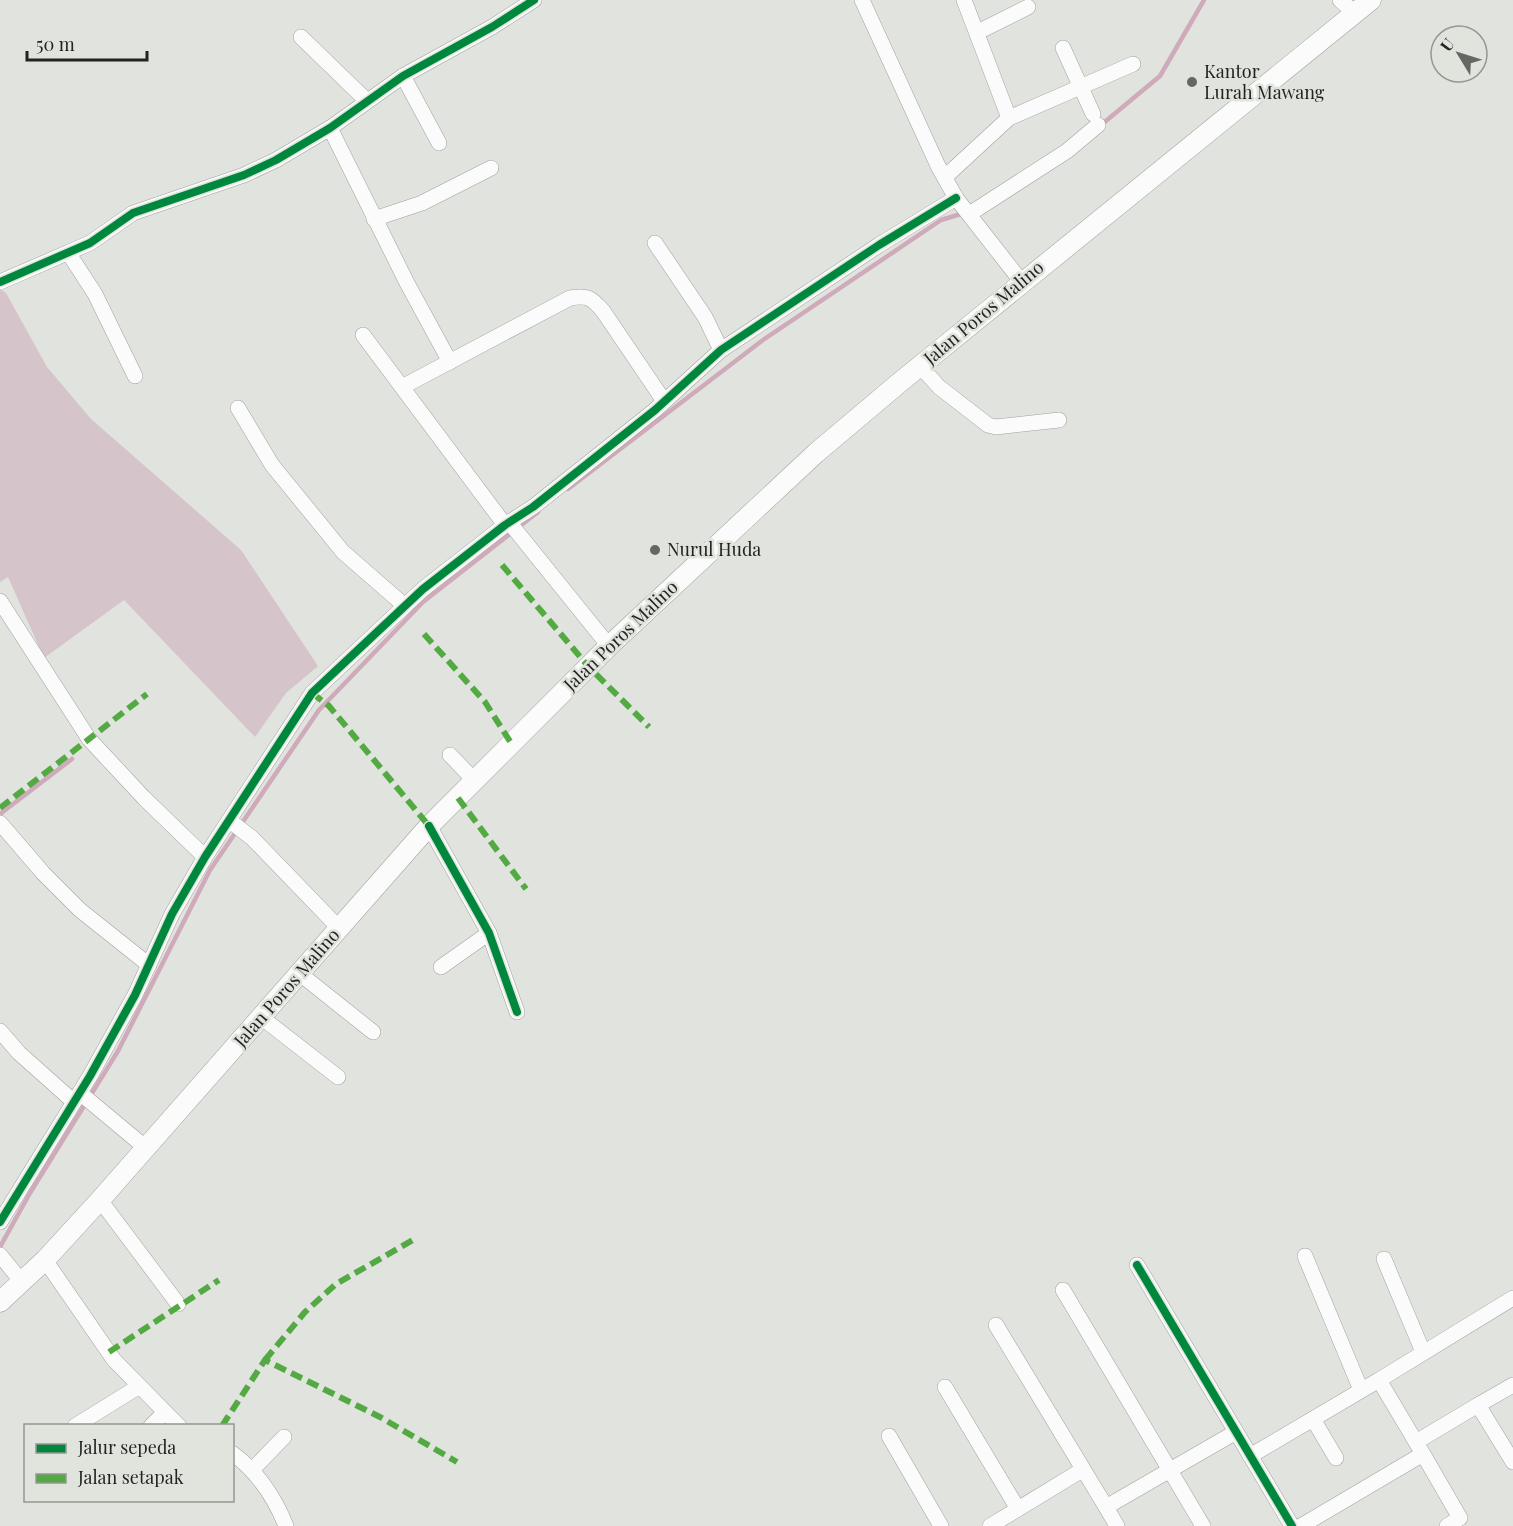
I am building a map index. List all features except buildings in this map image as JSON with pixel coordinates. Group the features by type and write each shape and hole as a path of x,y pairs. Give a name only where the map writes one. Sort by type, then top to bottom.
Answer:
{"main road":[{"name":"Jalan Poros Malino","path":"0,1302 45,1260 100,1200 429,826 609,646 816,453 1021,281 1371,0"}],"street":[{"path":"0,282 69,254 133,213 244,175 276,160 330,128 403,76 492,27 534,0"},
{"path":"862,0 920,132 945,177 1021,281"},
{"path":"964,0 1009,118"},
{"path":"1340,0 1355,13"},
{"path":"978,32 1028,7"},
{"path":"302,37 367,100"},
{"path":"0,1222 77,1098 149,965 172,914 205,857 233,823 312,693 405,606 507,523 542,499 664,400 721,350 965,206 1067,151 1096,120 1063,48"},
{"path":"945,177 1009,118 1054,96 1080,88 1134,64"},
{"path":"403,76 439,143"},
{"path":"330,128 374,219 450,362"},
{"path":"374,219 422,203 490,168"},
{"path":"655,243 705,317 721,350"},
{"path":"69,254 95,294 135,376"},
{"path":"402,387 570,298 583,296 591,297 603,311 664,400"},
{"path":"363,335 507,523 609,646"},
{"path":"920,366 939,387 988,425 996,427 1059,420"},
{"path":"238,408 272,465 343,552 405,606"},
{"path":"0,601 89,739 144,798 205,857"},
{"path":"450,755 475,781"},
{"path":"0,823 43,873 80,910 149,965"},
{"path":"233,823 252,838 339,928"},
{"path":"429,826 489,933 517,1012"},
{"path":"441,968 489,933"},
{"path":"299,973 373,1032"},
{"path":"261,1017 339,1077"},
{"path":"0,1031 19,1053 146,1148"},
{"path":"100,1200 178,1304"},
{"path":"1305,1256 1361,1390"},
{"path":"5,1259 22,1282"},
{"path":"1384,1259 1423,1352"},
{"path":"45,1260 114,1360 138,1387 178,1424"},
{"path":"1137,1265 1292,1526"},
{"path":"1063,1290 1203,1526"},
{"path":"1250,1456 1513,1298"},
{"path":"996,1325 1117,1526"},
{"path":"1380,1380 1460,1518 1447,1526"},
{"path":"1301,1526 1420,1448 1478,1405 1513,1385"},
{"path":"77,1424 138,1387"},
{"path":"945,1388 1018,1509"},
{"path":"1478,1405 1513,1462"},
{"path":"152,1424 165,1412"},
{"path":"1313,1419 1336,1458"},
{"path":"1106,1507 1236,1432"},
{"path":"889,1436 941,1526"},
{"path":"252,1469 284,1437"},
{"path":"234,1455 252,1469 276,1501 286,1526"},
{"path":"990,1526 1082,1470"}],"shaded area":[{"path":"0,289 6,293 47,367 91,419 241,550 318,666 286,693 255,737 124,600 44,658 8,577 0,582"}],"waterway":[{"path":"1101,125 1160,76 1204,0"},
{"path":"568,489 763,340 941,220 964,213"},
{"path":"0,1247 30,1193 118,1051 210,870 319,710 423,602 538,512"},
{"path":"0,814 72,759"}],"marked path":[{"path":"502,565 588,666 649,727"},
{"path":"424,634 485,702 511,743"},
{"path":"312,693 329,706 429,826"},
{"path":"0,808 147,694"},
{"path":"458,798 526,889"},
{"path":"265,1360 305,1312 336,1284 413,1240"},
{"path":"109,1352 219,1280"},
{"path":"223,1424 265,1360 380,1417 457,1462"}],"cycle path":[{"path":"0,282 90,243 133,213 244,175 276,160 330,128 403,76 492,27 534,0"},
{"path":"0,1222 90,1076 135,995 172,914 205,857 312,693 423,589 505,525 533,507 655,410 721,350 879,245 956,198"},
{"path":"429,826 489,933 517,1012"},
{"path":"1137,1265 1292,1526"}],"place":[{"name":"Kantor Lurah Mawang","path":"1192,82"},
{"name":"Nurul Huda","path":"655,550"}]}
